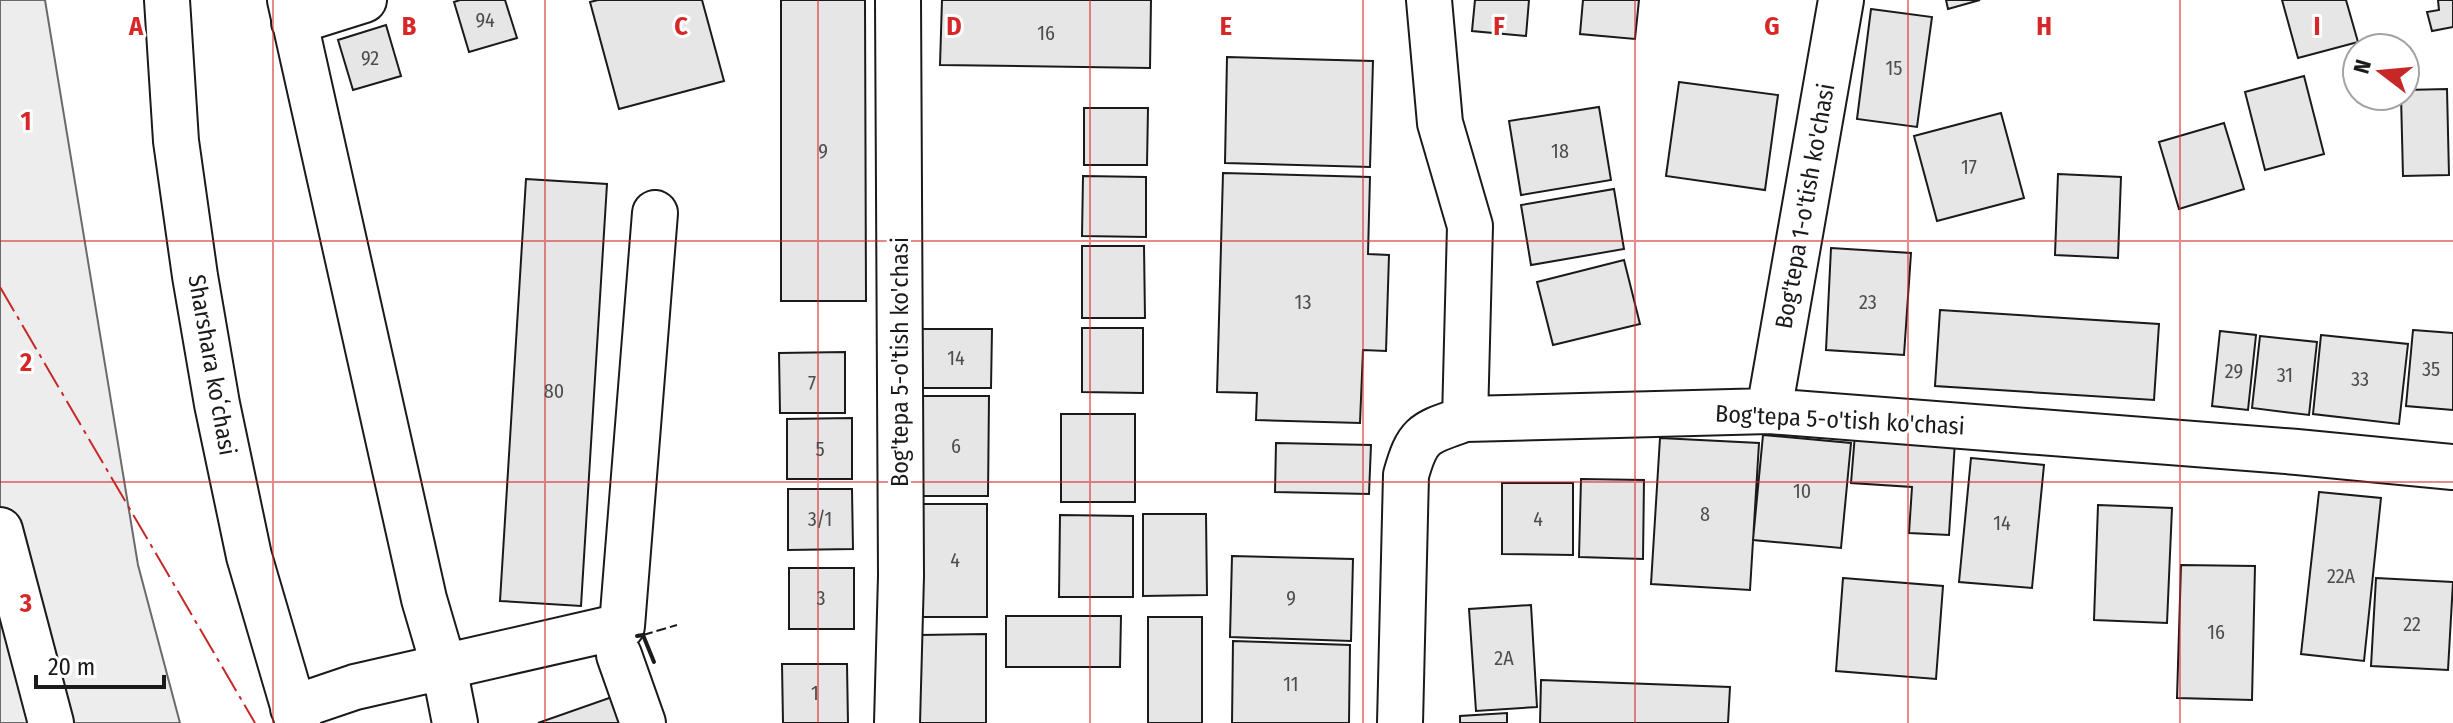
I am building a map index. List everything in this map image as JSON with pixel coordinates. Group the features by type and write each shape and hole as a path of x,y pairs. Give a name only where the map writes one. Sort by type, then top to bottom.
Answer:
{"street":[{"name":"Sharshara koʻchasi","path":"167,0 176,141 217,404 249,556 295,715"},
{"path":"364,0 292,11 424,599 444,667 455,723"},
{"name":"Bog'tepa 5-o'tish ko'chasi","path":"897,723 901,576 898,0"},
{"path":"1429,0 1440,123 1470,226 1465,419"},
{"name":"Bog'tepa 1-o'tish ko'chasi","path":"1769,411 1841,0"},
{"path":"295,715 355,687 622,626 655,213"},
{"name":"Bog'tepa 5-o'tish ko'chasi","path":"1400,723 1406,475 1413,449 1429,432 1465,419 1769,411 2453,467"},
{"path":"0,530 51,723"},
{"path":"619,655 643,723"}],"shaded area":[{"path":"0,0 45,0 138,565 180,723 0,723"}],"building":[{"path":"505,0 517,38 469,52 454,2"},
{"path":"702,0 724,81 619,109 590,2"},
{"path":"781,0 865,0 866,301 781,301"},
{"path":"942,0 1151,0 1150,68 940,65"},
{"path":"1475,0 1529,0 1526,36 1472,31"},
{"path":"1583,0 1639,0 1635,39 1580,34"},
{"path":"1946,0 1980,0 1948,9"},
{"path":"2282,0 2346,0 2355,32 2341,32 2341,47 2298,58"},
{"path":"2438,0 2453,0 2453,27 2432,31 2427,12 2439,10"},
{"path":"1871,9 1932,17 1917,127 1857,119"},
{"path":"386,25 401,76 353,90 338,40"},
{"path":"1227,57 1373,61 1370,167 1225,163"},
{"path":"2304,76 2324,154 2265,170 2245,92"},
{"path":"1679,82 1778,95 1765,190 1666,176"},
{"path":"2447,89 2449,175 2403,176 2401,112 2421,112 2421,90"},
{"path":"1599,107 1611,180 1521,195 1509,121"},
{"path":"1084,108 1148,108 1147,165 1084,165"},
{"path":"2001,113 2024,198 1937,221 1914,136"},
{"path":"2224,123 2244,189 2179,209 2159,142"},
{"path":"1223,173 1370,177 1368,254 1389,255 1386,351 1363,350 1360,423 1256,420 1257,393 1217,392"},
{"path":"2058,174 2121,177 2118,258 2055,255"},
{"path":"1083,176 1146,177 1146,237 1082,236"},
{"path":"526,179 607,184 581,606 500,601"},
{"path":"1614,189 1624,249 1531,265 1521,205"},
{"path":"1082,246 1144,246 1145,318 1082,318"},
{"path":"1831,248 1911,253 1904,355 1826,350"},
{"path":"1624,260 1640,324 1553,345 1537,282"},
{"path":"1940,310 2159,324 2154,400 1935,386"},
{"path":"1082,328 1143,328 1143,393 1082,392"},
{"path":"921,329 992,329 991,388 921,388"},
{"path":"2413,330 2453,333 2453,410 2406,406"},
{"path":"2220,331 2256,335 2248,410 2212,406"},
{"path":"2321,335 2408,344 2399,424 2313,414"},
{"path":"2260,336 2317,342 2309,415 2252,408"},
{"path":"845,352 845,413 780,413 779,353"},
{"path":"923,396 989,396 988,496 923,496"},
{"path":"1061,414 1135,414 1135,502 1061,502"},
{"path":"852,418 852,479 787,479 787,419"},
{"path":"1855,434 1955,441 1949,535 1909,533 1912,487 1851,483"},
{"path":"1763,435 1851,443 1841,548 1753,540"},
{"path":"1660,438 1759,443 1750,590 1651,584"},
{"path":"1276,443 1371,445 1369,494 1275,492"},
{"path":"1971,458 2044,465 2032,588 1959,582"},
{"path":"1581,479 1644,480 1643,559 1579,557"},
{"path":"1502,483 1573,483 1573,555 1502,554"},
{"path":"788,489 852,489 853,549 788,550"},
{"path":"2319,492 2381,498 2364,661 2301,654"},
{"path":"922,504 987,504 987,617 922,617"},
{"path":"2098,505 2172,508 2167,623 2094,620"},
{"path":"1143,514 1206,514 1207,595 1143,596"},
{"path":"1060,515 1133,516 1133,597 1059,597"},
{"path":"1232,556 1353,559 1351,641 1230,637"},
{"path":"2181,565 2255,566 2252,700 2177,698"},
{"path":"789,568 854,568 854,629 789,629"},
{"path":"1843,578 1943,586 1936,679 1836,671"},
{"path":"2376,578 2453,582 2448,670 2371,666"},
{"path":"1531,605 1537,707 1476,711 1469,609"},
{"path":"1006,616 1121,616 1120,667 1006,667"},
{"path":"1148,617 1202,617 1202,723 1148,723"},
{"path":"986,634 986,723 918,723 919,635"},
{"path":"1233,641 1350,645 1349,723 1232,723"},
{"path":"782,664 847,664 848,723 783,723"},
{"path":"1541,680 1730,687 1728,723 1540,723"},
{"path":"612,697 621,723 538,723"},
{"path":"1507,713 1507,723 1460,723 1460,716"}],"fence":[{"path":"643,635 677,625"}],"wall":[{"path":"637,636 643,635 654,662"}],"power":[{"path":"0,287 255,723"}]}
